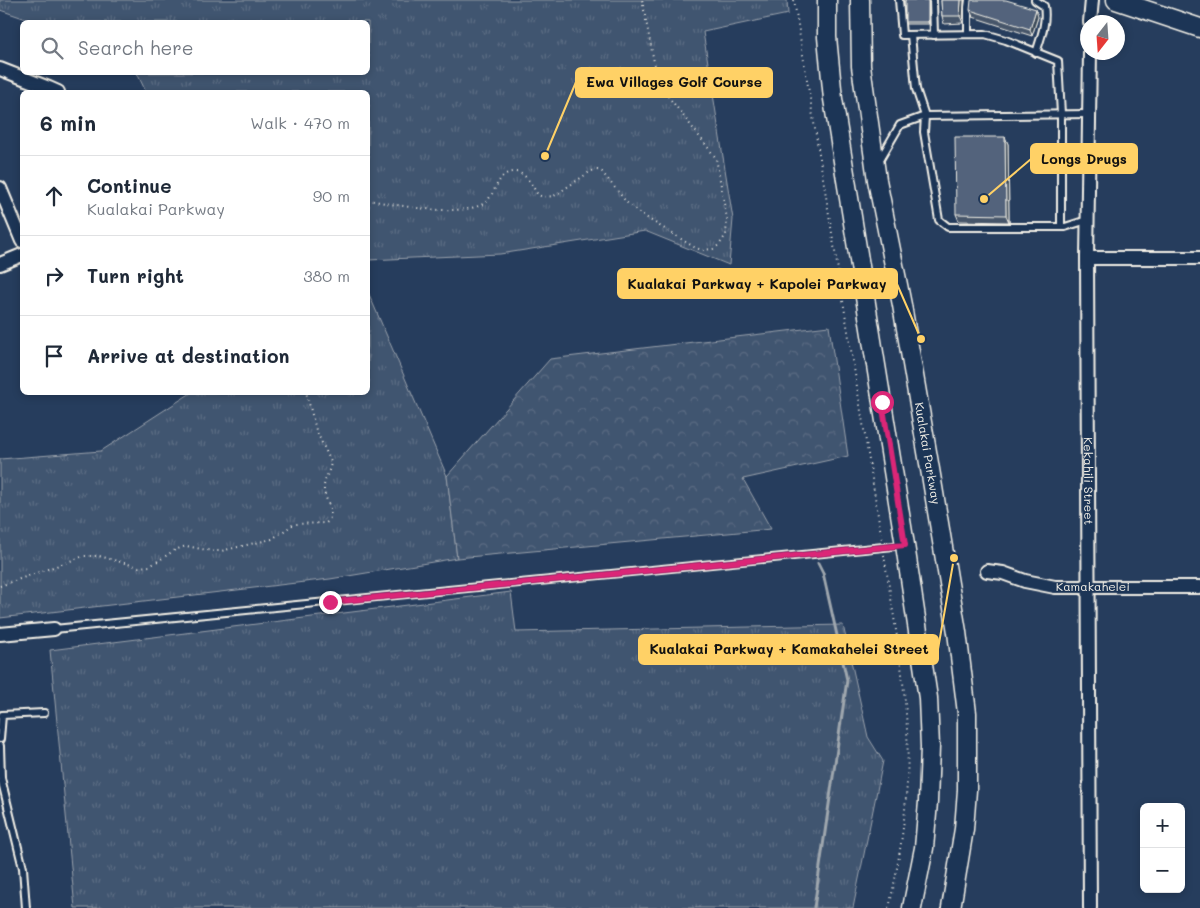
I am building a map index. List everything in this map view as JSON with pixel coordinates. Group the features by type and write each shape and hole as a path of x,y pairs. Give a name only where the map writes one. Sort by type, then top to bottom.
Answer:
{"main road":[{"path":"827,0 827,36 832,100 905,545 928,698 930,747 927,823 920,873 912,908"},
{"name":"Kualakai Parkway","path":"860,0 862,66 875,166 932,481 957,632 967,713 967,790 964,829 951,908"},
{"path":"1116,0 1200,28"}],"street":[{"path":"1091,15 1092,0"},
{"name":"Kekahili Street","path":"1090,60 1087,258 1090,908"},
{"path":"0,69 54,90"},
{"path":"0,188 20,237"},
{"path":"0,264 20,256"},
{"path":"1087,258 1200,258"},
{"name":"Kamakahelei","path":"987,571 1003,572 1040,585 1055,587 1200,587"},
{"path":"0,634 54,629"}],"lane":[{"path":"968,34 969,0"},
{"path":"1035,0 1044,6 1046,14 1045,24 1036,52"},
{"path":"901,1 902,35 985,34 1006,40 1058,61 1061,114 1061,228"},
{"path":"931,1 934,34"},
{"path":"911,35 916,89 925,116 924,132 939,220 948,227 1061,228 1087,220"},
{"path":"875,166 900,125 925,116 1089,114"},
{"path":"54,629 905,545"},
{"path":"0,739 1,713 44,714"},
{"path":"0,746 1,778 24,868 26,908"}],"path":[{"path":"370,200 422,208 472,208 486,202 490,198 503,176 508,172 521,173 526,176 538,195 548,198 591,171 597,170 602,172 628,204 650,220 694,247 708,250 719,245 726,235 727,220 716,158 664,91 654,62 642,0"},
{"path":"794,0 902,670 907,730 907,784 905,813 889,908"},
{"path":"0,586 84,556 99,556 133,566 144,567 150,566 175,550 186,546 221,551 269,540 294,524 326,523 330,520 331,514 323,487 331,462 316,430 307,395"}],"green space":[{"path":"0,0 787,0 788,14 703,32 733,219 729,265 645,231 500,254 370,260 370,90 145,90 138,75 370,75 370,20 29,20 0,10"},
{"path":"370,297 447,476 457,558 330,579 0,618 0,459 101,451 188,395 370,395"},
{"path":"829,326 848,456 743,479 771,529 457,558 447,476 550,359"},
{"path":"511,592 516,632 843,625 868,737 883,761 853,908 75,908 50,650"}],"building":[{"path":"905,0 928,0 928,22 905,22"},
{"path":"941,0 961,0 960,16 942,16"},
{"path":"971,0 1006,0 1036,9 1030,29 970,10"},
{"path":"955,137 1005,137 1006,215 956,214"}],"waterway":[{"path":"814,908 847,680 823,573 818,563"}],"place":[{"name":"Ewa Villages Golf Course","path":"545,156"},
{"name":"Longs Drugs","path":"984,199"},
{"name":"Kualakai Parkway + Kapolei Parkway","path":"921,339"},
{"name":"Kualakai Parkway + Kamakahelei Street","path":"954,558"}],"route":[{"path":"330,602 905,545 882,402"}]}
